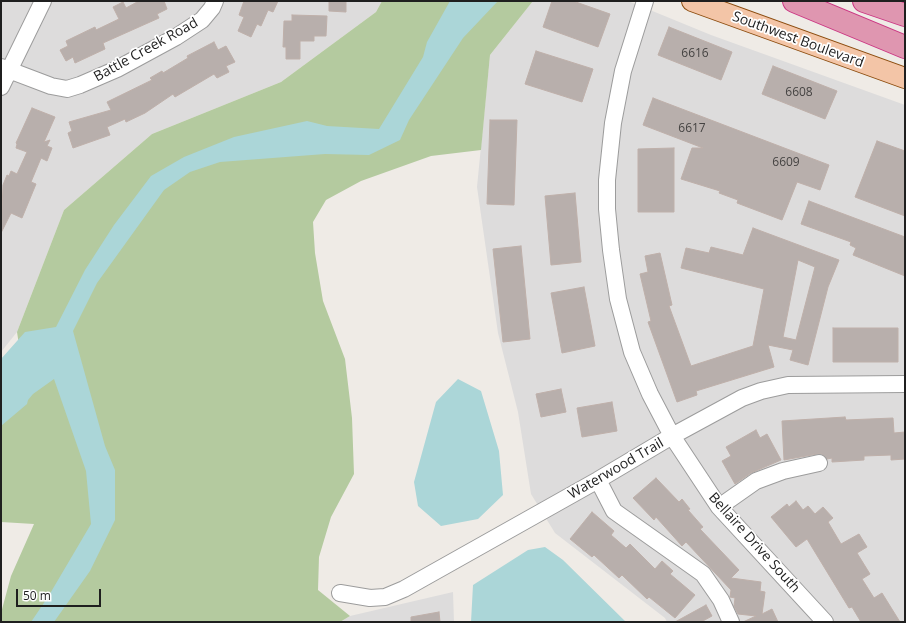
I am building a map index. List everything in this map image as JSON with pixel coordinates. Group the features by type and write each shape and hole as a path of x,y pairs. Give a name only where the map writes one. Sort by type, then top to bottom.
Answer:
{"highway":[{"path":"794,1 905,47"},
{"path":"818,1 905,31"},
{"path":"864,1 905,15"}],"main road":[{"name":"Southwest Boulevard","path":"697,2 905,78"}],"street":[{"path":"1,88 5,68 43,1"},
{"name":"Battle Creek Road","path":"5,68 51,86 67,89 80,85 117,69 176,37 202,20 212,8 215,1"},
{"name":"Bellaire Drive South","path":"645,1 623,72 612,123 609,150 607,209 618,299 632,352 650,394 672,436 719,507 825,622"},
{"name":"Waterwood Trail","path":"340,593 370,598 385,597 448,566 672,436 742,398 761,391 795,385 905,384"},
{"path":"719,507 756,481 783,471 819,463"},
{"path":"598,480 614,511 703,574 721,600 731,622"}],"shaded area":[{"path":"1,1 382,1 376,12 281,82 152,134 64,210 17,332 1,352"},
{"path":"533,1 628,1 711,35 905,105 905,622 667,622 665,618 555,533 531,494 518,412 498,333 477,187 490,55"},
{"path":"453,592 454,622 340,622 350,616"}],"green space":[{"path":"382,1 533,1 490,55 481,150 431,156 361,181 326,200 313,222 315,253 323,301 345,359 352,418 354,474 331,517 319,557 318,590 350,616 340,622 1,622 1,613 11,576 34,524 1,522 1,409 26,390 17,332 64,210 152,134 281,82 376,12"}],"water":[{"path":"450,1 498,1 463,38 409,120 400,140 369,155 325,154 220,162 190,172 164,190 97,283 73,331 105,446 115,470 115,520 90,571 54,622 31,622 48,597 91,524 86,471 54,379 33,394 28,400 27,404 1,426 1,359 25,332 56,327 85,270 114,225 151,176 184,157 234,137 307,121 327,126 379,129 423,57 427,42"},
{"path":"458,379 481,391 499,451 503,495 478,519 441,526 418,506 414,482 436,402"},
{"path":"545,547 563,560 626,622 471,622 473,585 528,550"}],"building":[{"path":"139,1 164,1 167,9 157,14 159,18 103,43 105,49 75,63 73,57 66,61 60,50 68,46 66,41 95,27 96,30 119,19 113,7 123,2 126,8"},
{"path":"244,1 278,1 273,12 268,10 261,26 257,24 251,37 238,31 244,17 239,15"},
{"path":"329,1 346,1 346,12 329,11"},
{"path":"552,1 573,1 610,14 598,47 543,27"},
{"path":"292,15 327,16 326,36 314,36 314,41 300,41 300,59 286,59 286,47 283,47 284,21 292,21"},
{"path":"669,27 732,52 721,80 658,55"},
{"path":"214,42 218,50 226,46 235,62 226,66 229,72 217,78 214,74 175,97 173,94 145,113 126,122 125,119 107,127 110,135 73,148 68,133 72,131 69,122 111,110 107,102 152,80 150,78 162,71 163,73 188,58 187,56"},
{"path":"536,51 593,69 582,102 525,84"},
{"path":"773,66 837,91 825,119 762,94"},
{"path":"653,98 829,165 820,190 797,182 782,220 737,203 738,200 719,193 720,191 681,179 692,148 703,148 643,125"},
{"path":"32,108 55,117 44,142 50,140 47,146 52,148 47,161 41,158 31,182 36,184 22,218 11,213 1,233 3,185 7,175 9,176 11,171 17,174 27,152 16,148 16,143"},
{"path":"490,120 517,120 514,205 487,204"},
{"path":"877,141 905,151 905,216 855,197"},
{"path":"674,148 674,212 638,212 638,149"},
{"path":"575,193 581,262 551,265 545,196"},
{"path":"809,201 905,237 905,276 853,255 856,248 850,245 851,242 801,224"},
{"path":"753,228 839,260 828,287 808,365 790,360 793,350 768,345 774,367 696,391 697,395 677,402 648,322 651,321 640,274 648,272 645,256 660,253 672,305 669,306 691,366 753,346 764,289 681,268 686,248 709,253 711,247 743,255","holes":["798,260 815,267 796,340 783,337"]},
{"path":"521,246 530,339 503,342 493,249"},
{"path":"584,287 595,346 562,353 551,293"},
{"path":"833,328 898,328 898,362 833,362"},
{"path":"561,389 566,412 541,417 536,394"},
{"path":"612,402 617,431 582,437 577,408"},
{"path":"845,417 846,420 893,418 894,433 905,432 905,459 891,460 891,455 864,456 864,460 832,462 832,458 827,459 822,454 817,454 784,460 782,421"},
{"path":"756,430 760,438 767,434 781,460 751,473 735,484 722,461 731,456 726,447"},
{"path":"656,478 679,502 682,499 690,509 688,510 703,527 700,529 739,570 731,578 761,582 760,591 765,592 762,614 772,609 778,622 743,622 756,616 738,614 734,606 735,598 730,597 731,590 686,542 682,546 656,517 654,520 633,498"},
{"path":"796,501 803,510 808,506 815,514 823,507 833,518 828,522 841,544 859,534 867,547 857,553 870,574 862,579 874,598 882,593 900,622 861,622 852,607 849,608 807,539 796,547 771,517 787,504 789,507"},
{"path":"592,512 614,531 611,535 626,548 630,544 655,569 662,561 673,571 670,574 695,595 675,618 649,597 647,599 622,575 619,578 594,555 592,557 570,539"},
{"path":"706,605 712,616 701,622 675,622"},
{"path":"439,612 440,622 411,622 411,617"}]}
